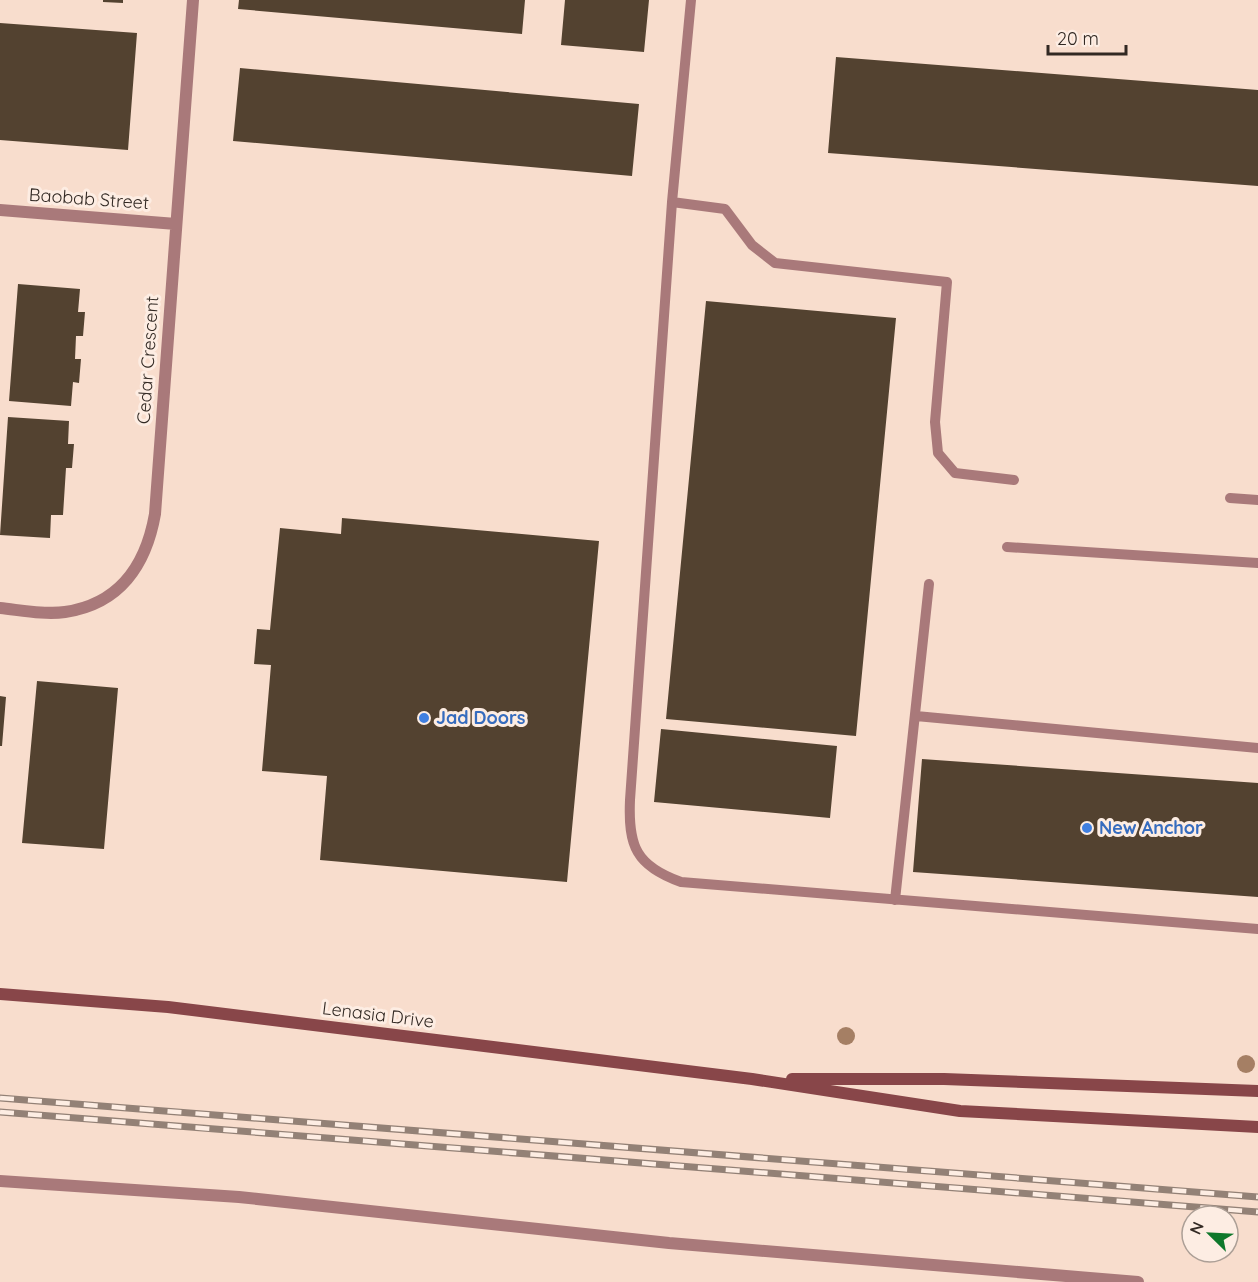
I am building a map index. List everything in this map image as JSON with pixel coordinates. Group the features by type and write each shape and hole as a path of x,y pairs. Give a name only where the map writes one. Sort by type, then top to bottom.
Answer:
{"main road":[{"name":"Lenasia Drive","path":"0,994 168,1007 752,1079"},
{"path":"752,1079 944,1079 1258,1091"},
{"path":"752,1079 960,1110 1258,1127"}],"street":[{"name":"Cedar Crescent","path":"0,608 63,612 89,606 115,592 136,568 150,542 193,0"},
{"name":"Baobab Street","path":"0,210 176,224"},
{"path":"0,1181 238,1197 669,1243 1138,1282"}],"lane":[{"path":"691,0 672,202 628,831 639,854 658,874 681,882 1258,929"},
{"path":"672,202 725,209 752,245 775,263 947,282 935,422 938,453 955,473 1014,480"},
{"path":"1230,498 1258,500"},
{"path":"1007,546 1258,563"},
{"path":"895,900 929,584"},
{"path":"916,716 1258,748"}],"building":[{"path":"103,0 123,0 123,3 103,2"},
{"path":"239,0 525,0 522,34 238,9"},
{"path":"565,0 649,0 644,52 561,45"},
{"path":"0,23 137,33 128,150 0,140"},
{"path":"836,57 1258,90 1258,186 828,153"},
{"path":"240,68 639,104 632,176 233,141"},
{"path":"18,284 80,289 78,312 85,312 83,336 76,336 75,359 81,359 79,383 73,382 71,406 9,401"},
{"path":"706,301 896,318 856,736 666,719"},
{"path":"8,417 69,421 68,444 74,444 72,468 66,468 63,515 51,515 50,538 0,535"},
{"name":"Jad Doors","path":"342,518 599,541 567,882 320,860 327,776 262,771 271,665 254,664 257,629 270,630 280,528 341,534"},
{"path":"37,681 118,688 104,849 22,843"},
{"path":"0,696 6,697 2,746 0,746"},
{"path":"661,729 837,746 830,818 654,802"},
{"name":"New Anchor","path":"922,759 1258,783 1258,897 913,872"}],"railway":[{"path":"0,1098 1258,1197"},
{"path":"0,1112 1258,1212"}],"place":[{"name":"Jad Doors","path":"424,718"},
{"name":"New Anchor","path":"1087,828"}]}
